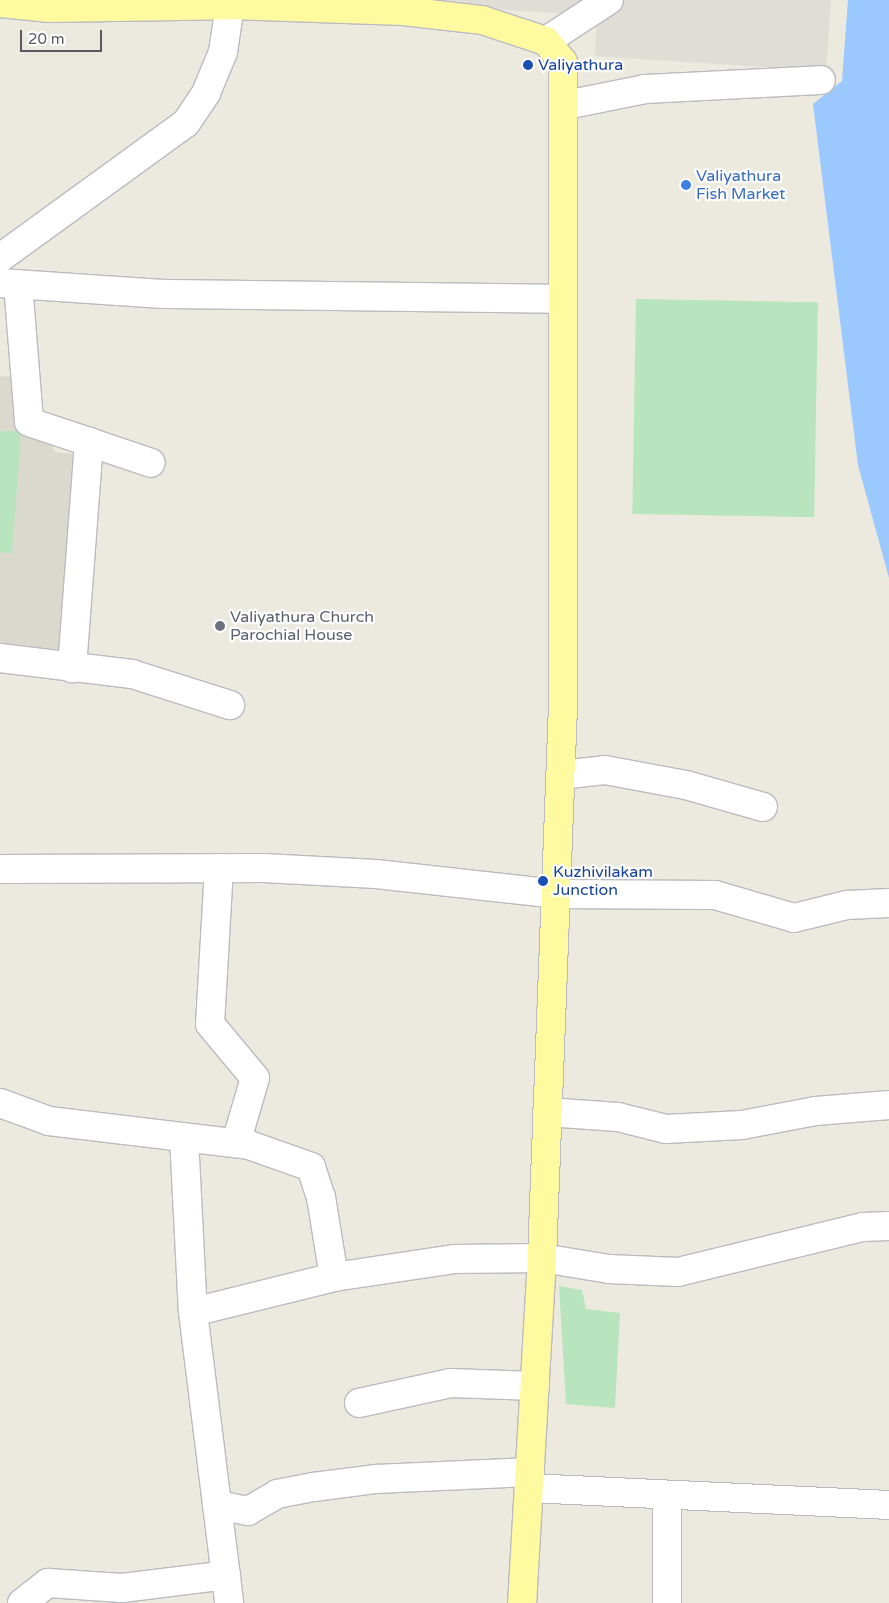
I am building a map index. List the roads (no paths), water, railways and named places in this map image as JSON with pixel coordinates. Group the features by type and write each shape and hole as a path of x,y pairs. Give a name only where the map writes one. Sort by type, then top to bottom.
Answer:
{"main road":[{"path":"0,3 48,8 230,2 403,6 482,20 546,41 563,62 566,105 562,299 560,775 542,1258 522,1603"}],"street":[{"path":"546,41 609,0"},
{"path":"0,258 186,123 206,93 222,52 230,2"},
{"path":"566,105 645,89 821,80"},
{"path":"151,464 29,422 9,283 163,294 562,299"},
{"path":"72,668 89,442"},
{"path":"0,658 132,674 230,705"},
{"path":"560,775 605,770 686,785 763,807"},
{"path":"219,868 210,1024 255,1078 236,1143"},
{"path":"0,869 219,868 376,874 556,894 715,895 794,918 847,906 889,903"},
{"path":"0,1103 49,1121 236,1143 311,1167 322,1197 334,1277"},
{"path":"547,1112 618,1117 666,1129 742,1125 816,1111 889,1105"},
{"path":"184,1137 193,1312 229,1603"},
{"path":"193,1312 334,1277 454,1259 542,1258 609,1269 678,1272 863,1227 889,1226"},
{"path":"359,1403 451,1383 535,1386"},
{"path":"217,1505 248,1511 277,1494 376,1479 529,1480 667,1495 889,1505"},
{"path":"667,1495 667,1603"},
{"path":"22,1603 48,1583 122,1588 226,1575"}],"water":[{"path":"848,0 889,0 889,578 858,465 813,104 842,81"}],"place":[{"name":"Valiyathura","path":"528,65"},
{"name":"Valiyathura Fish Market","path":"686,185"},
{"name":"Valiyathura Church Parochial House","path":"220,626"},
{"name":"Kuzhivilakam Junction","path":"543,881"}]}
